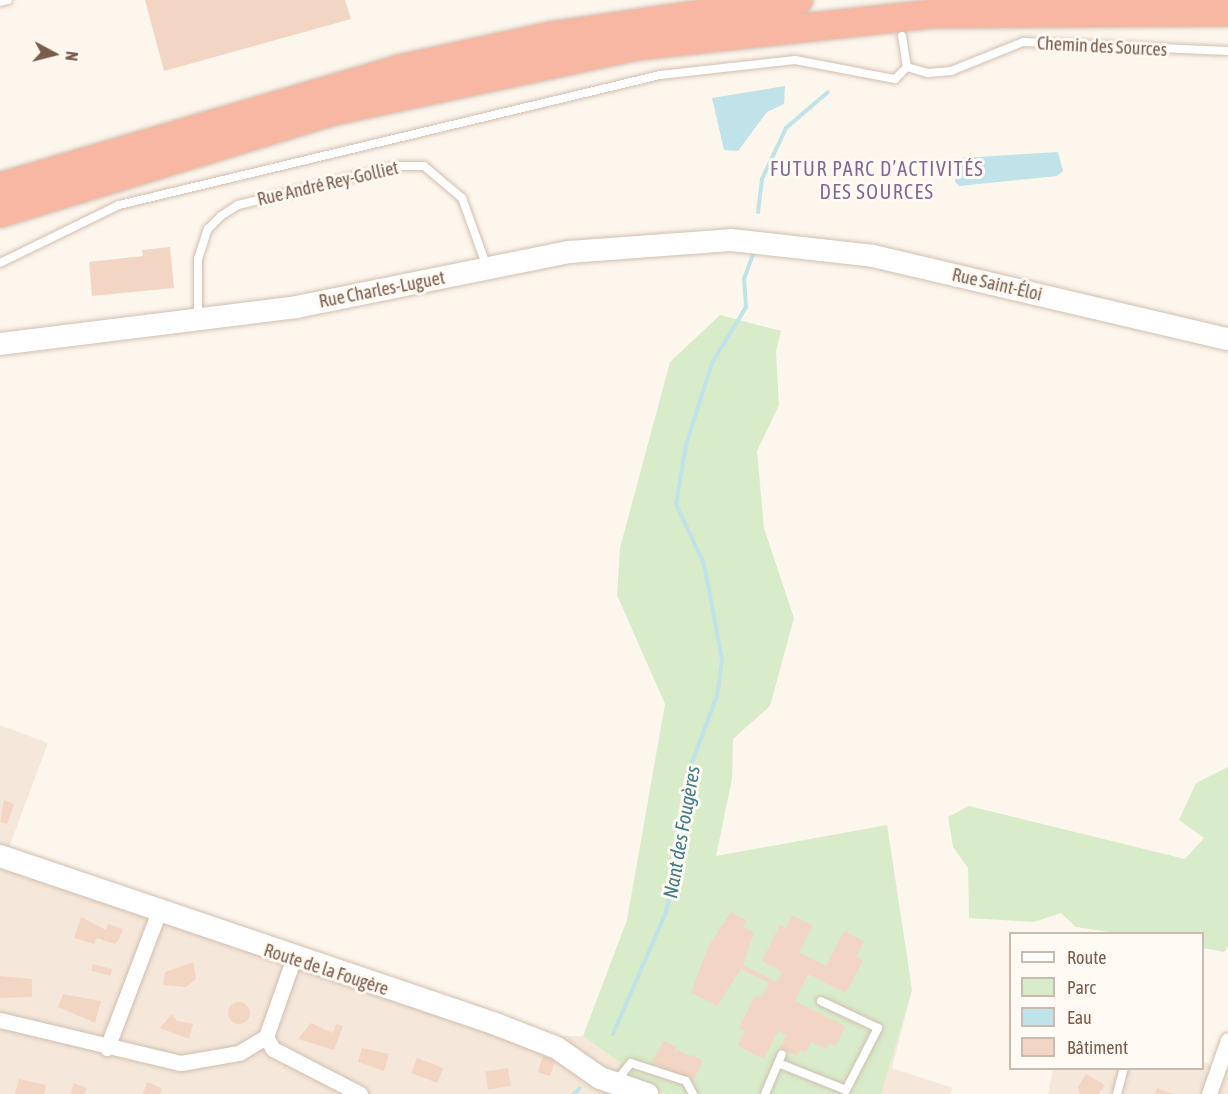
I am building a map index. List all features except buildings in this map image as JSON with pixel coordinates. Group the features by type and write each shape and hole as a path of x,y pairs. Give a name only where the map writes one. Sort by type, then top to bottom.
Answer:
{"highway":[{"path":"0,187 220,118 410,67 627,23 798,0"},
{"path":"0,213 334,111 637,46 891,16 1098,9 1228,12"}],"main road":[{"name":"Rue Charles-Luguet","path":"0,344 198,319 383,292 487,268 639,243 764,242"},
{"name":"Rue Saint-Éloi","path":"764,242 873,256 1228,339"},
{"name":"Route de la Fougère","path":"0,856 293,960 557,1047 614,1083 647,1094"}],"street":[{"path":"107,1048 159,911"},
{"path":"0,1020 107,1048 181,1063 239,1053 266,1037 293,960"},
{"path":"266,1037 273,1049 360,1094"},
{"path":"1209,1094 1228,1040"}],"lane":[{"path":"0,2 8,0"},
{"path":"0,263 119,205 638,80 795,60 896,79 907,67 902,36"},
{"name":"Chemin des Sources","path":"907,67 928,73 951,71 1023,42 1228,51"},
{"name":"Rue André Rey-Golliet","path":"198,319 198,259 208,229 220,216 238,205 399,166 424,166 462,198 487,268"},
{"path":"778,1063 846,1090 878,1028 821,1001"},
{"path":"765,1094 782,1054"},
{"path":"614,1083 631,1063 686,1081 693,1094"},
{"path":"1117,1094 1123,1070"}],"shaded area":[{"path":"0,725 48,743 7,853 548,1036 583,1036 621,1063 887,825 912,990 892,1068 953,1088 950,1094 0,1094"},
{"path":"1204,1062 1228,1071 1228,1094 1048,1094 1053,1070 1204,1070"}],"green space":[{"path":"720,315 781,331 776,352 779,405 757,451 764,528 794,618 770,706 733,739 732,779 716,856 887,825 912,990 881,1094 667,1094 614,1074 621,1063 583,1036 627,920 665,704 617,595 620,548 670,362"},
{"path":"1228,767 1228,947 1224,952 1204,948 1204,932 1109,932 1076,927 1061,913 1034,922 969,918 968,868 953,847 948,817 969,806 1185,859 1204,838 1179,820 1196,783"}],"water":[{"path":"785,86 784,104 767,112 738,151 724,150 712,98"},
{"path":"1058,152 1063,171 1057,176 959,186 955,182 960,158"}],"waterway":[{"name":"Nant des Fougères","path":"758,212 762,179 786,128 828,92"},
{"name":"Nant des Fougères","path":"613,1034 666,912 678,863 688,773 717,696 722,659 704,564 676,504 686,445 712,363 746,307 744,279 754,251"},
{"name":"Nant des Fougères","path":"574,1094 580,1088"}],"district":[{"name":"FUTUR PARC D’ACTIVITÉS DES SOURCES","path":"877,180"}]}
